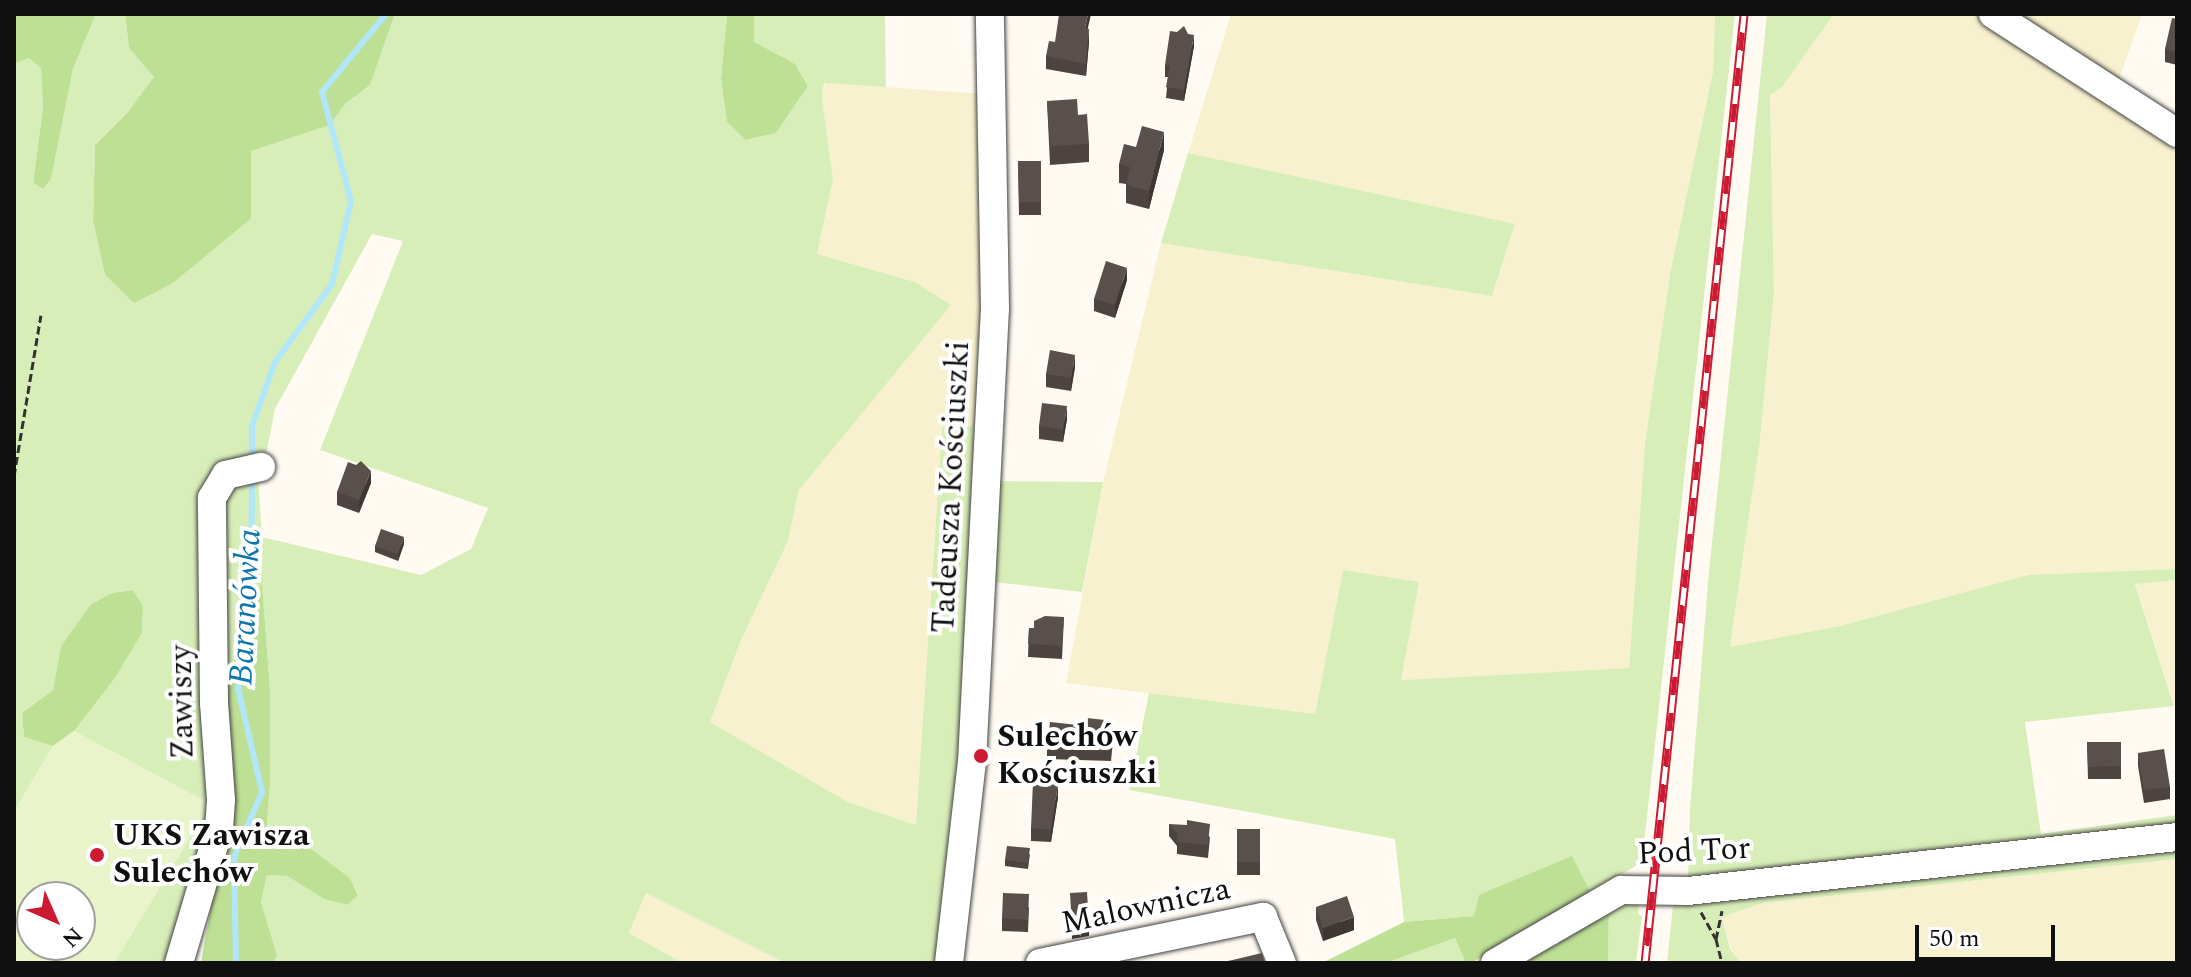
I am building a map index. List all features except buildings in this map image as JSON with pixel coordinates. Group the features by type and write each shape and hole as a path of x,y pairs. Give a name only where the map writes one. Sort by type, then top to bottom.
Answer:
{"street":[{"name":"Tadeusza Kościuszki","path":"949,963 972,762 995,309 990,14"},
{"path":"1993,14 2177,133"},
{"name":"Zawiszy","path":"179,963 219,829 221,800 214,703 212,498 226,475 261,467"},
{"name":"Pod Tor","path":"1495,963 1621,890 1688,891 2177,837"},
{"name":"Malownicza","path":"1040,963 1263,917 1282,963"}],"path":[{"path":"14,476 41,315"},
{"path":"1688,891 1716,939 1722,963"}],"shaded area":[{"path":"1231,14 1715,14 1713,72 1671,268 1645,442 1629,668 1401,680 1343,571 1315,714 1066,683 1103,482 1161,243 1492,296 1515,225 1188,153"},
{"path":"1834,14 1983,14 2177,139 2177,569 2028,575 1840,626 1730,648 1760,440 1774,292 1770,95 1782,87"},
{"path":"2016,14 2142,14 2119,79"},
{"path":"825,83 987,94 984,426 942,428 916,825 848,802 710,722 741,640 788,541 799,490 856,419 915,282 817,254 833,180 822,98"},
{"path":"2177,580 2177,713 2135,583"},
{"path":"2177,859 2177,963 1741,963 1731,949 1722,917 1763,903"},
{"path":"646,893 785,963 683,963 629,933"}],"green space":[{"path":"14,14 96,14 73,69 51,179 43,189 33,183 43,108 41,68 29,58 14,64"},
{"path":"96,14 125,14 129,48 155,77 128,112 95,145 93,221 105,275 134,302 173,283 251,219 251,151 330,125 345,104 370,85 395,14 727,14 721,79 727,122 747,140 776,133 808,86 795,64 753,44 754,14 885,14 886,87 824,83 822,98 833,180 817,254 915,282 951,305 799,490 788,541 741,640 710,722 848,802 916,825 942,427 984,426 944,963 785,963 646,893 629,933 683,963 273,963 277,955 261,902 267,875 287,876 324,899 347,905 358,894 350,878 306,845 264,845 270,784 270,689 262,584 240,616 237,656 228,682 226,801 220,697 222,491 233,477 258,476 262,537 421,575 471,549 488,508 320,450 403,241 372,234 275,409 265,460 227,467 210,483 208,630 214,801 175,963 114,963 210,804 74,731 115,678 142,633 143,606 133,590 112,593 91,604 61,646 53,690 22,713 24,737 53,746 14,812 14,64 29,58 41,68 43,108 33,183 43,189 51,179 73,69"},
{"path":"125,14 395,14 370,85 345,104 330,125 251,151 251,219 173,283 134,303 105,275 93,221 95,145 128,112 154,77 129,48"},
{"path":"727,14 754,14 754,42 795,64 808,86 776,133 746,140 727,122 721,79"},
{"path":"1715,14 1735,14 1642,862 1591,893 1572,857 1474,916 1404,922 1395,839 1129,790 1149,693 1315,714 1343,570 1419,582 1401,680 1629,668 1645,442 1671,268 1713,72"},
{"path":"1767,14 1834,14 1782,87 1770,95 1774,292 1760,440 1730,647 1840,626 2028,575 2177,569 2177,580 2135,584 2174,706 2025,722 2041,834 2177,815 2177,828 1688,880 1690,809 1708,582"},
{"path":"1188,153 1515,224 1492,296 1161,243"},
{"path":"986,481 1103,482 1082,592 985,581"},
{"path":"262,583 270,689 270,784 265,845 306,845 350,878 358,895 347,905 324,899 287,876 267,875 261,902 277,955 273,963 201,963 225,827 228,682 237,656 240,616"},
{"path":"133,590 143,606 142,633 115,678 74,731 53,746 24,737 22,713 53,690 61,646 91,604 112,593"},
{"name":"UKS Zawisza Sulechów","path":"74,731 210,804 114,963 14,963 14,812 53,746"},
{"path":"2177,848 2177,859 1763,903 1722,917 1730,949 1741,963 1667,963 1674,896"},
{"path":"1572,856 1591,893 1471,963 1466,963 1455,938 1386,963 1322,963 1404,922 1474,916 1479,895"},
{"path":"1640,895 1638,914 1642,916 1636,963 1608,963 1609,907"},
{"path":"1609,907 1608,963 1532,963 1529,956"},
{"path":"1455,938 1466,963 1386,963"}],"waterway":[{"name":"Baranówka","path":"252,454 252,426 275,362 332,284 351,201 322,92 386,14"},
{"name":"Baranówka","path":"236,963 234,857 262,792 238,688 251,653 252,483"}],"railway":[{"path":"1645,963 1744,14"}],"place":[{"name":"Sulechów Kościuszki","path":"981,756"},
{"name":"UKS Zawisza Sulechów","path":"97,855"}]}
